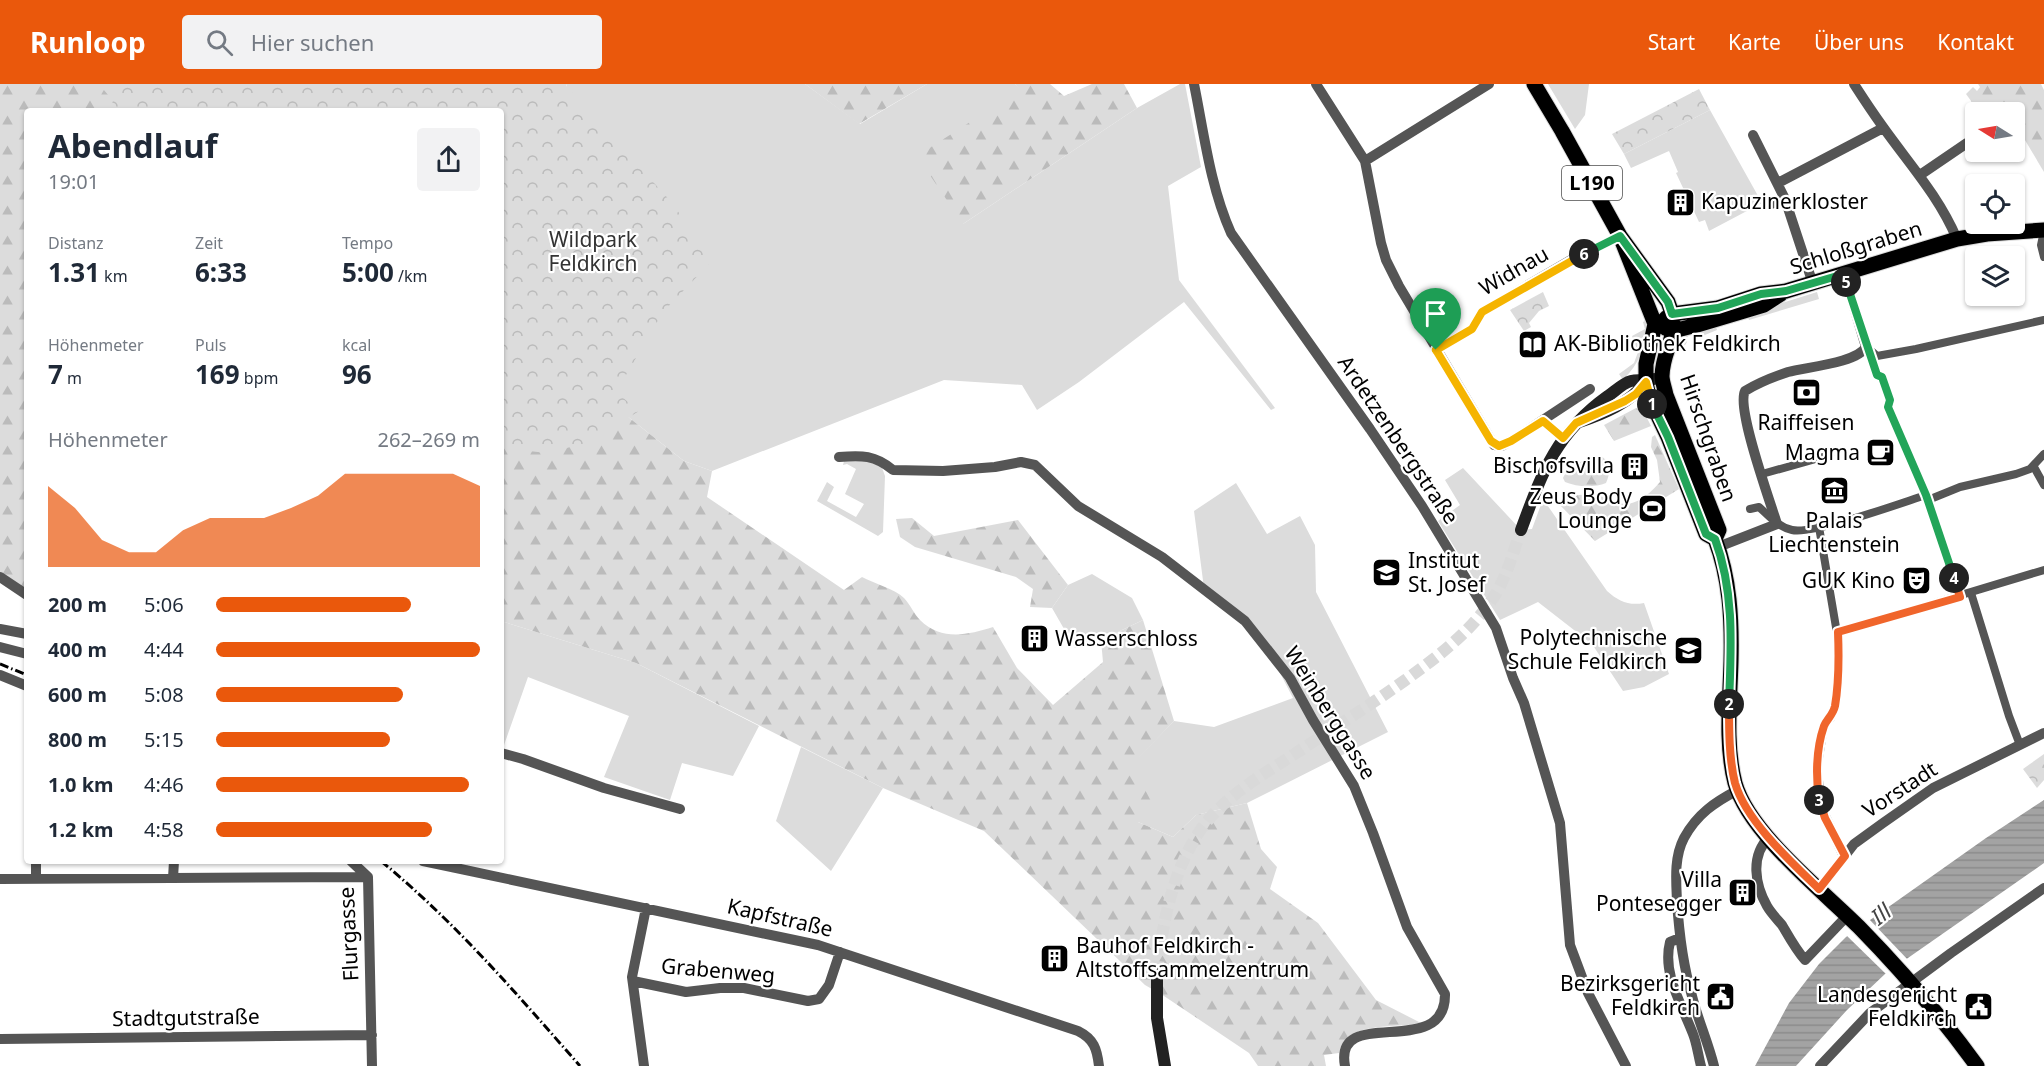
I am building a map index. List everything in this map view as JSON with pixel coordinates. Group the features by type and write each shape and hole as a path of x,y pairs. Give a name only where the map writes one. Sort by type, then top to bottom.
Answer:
{"main road":[{"name":"L190","path":"1534,84 1569,142 1620,236 1668,302 1672,314"},
{"name":"Schloßgraben","path":"1655,324 1672,314 1718,308 1761,294 1813,284 1957,240 1987,234 2044,231"},
{"name":"L190","path":"1620,236 1655,324"},
{"name":"Schloßgraben","path":"1673,331 1764,305 1786,291"},
{"name":"Hirschgraben","path":"1672,314 1673,331 1662,377 1666,395 1719,530 1717,543 1729,594 1730,734 1735,783 1752,814 1769,837 1906,976 1977,1066"},
{"name":"Hirschgraben","path":"1655,324 1646,364 1649,397 1668,437 1706,534 1717,543"},
{"path":"1655,324 1673,331"},
{"path":"1521,531 1545,466 1576,423 1588,410 1630,381 1646,382 1662,377"},
{"path":"1157,972 1157,1018 1165,1066"}],"street":[{"name":"Ardetzenbergstraße","path":"1194,84 1215,186 1222,212 1231,232 1390,458 1496,628 1529,721 1560,823 1570,945 1588,993 1626,1066"},
{"path":"1316,84 1365,161 1378,231 1389,265 1436,350 1494,445 1499,446 1511,441 1590,389"},
{"path":"1365,161 1489,84"},
{"path":"1854,84 1883,128 1920,175 1957,240"},
{"path":"1778,183 1883,128"},
{"path":"1753,135 1785,199 1813,284"},
{"path":"1920,175 1965,144"},
{"path":"1771,204 1785,199"},
{"path":"2044,231 2041,244 2044,257"},
{"name":"Widnau","path":"1436,350 1472,329 1482,312 1569,261 1620,236"},
{"path":"1844,274 1866,347 1877,375 1882,377 1890,400 1888,407 1927,498 1960,597"},
{"path":"1866,347 1877,356 2044,321"},
{"path":"1777,524 1742,406 1742,396 1745,391 1787,373 1849,358 1863,353 1866,347"},
{"path":"1543,421 1563,438"},
{"path":"1750,509 1759,507 1777,524 1794,531 1819,527 1960,487 2016,474 2034,467 2044,454"},
{"path":"1762,474 1830,455"},
{"name":"Weinberggasse","path":"839,457 869,456 882,460 893,470 943,471 1020,462 1035,465 1078,506 1162,557 1245,621 1290,678 1354,786 1407,927 1445,994 1442,1011 1434,1022 1428,1026 1407,1031 1358,1036 1346,1046 1344,1063"},
{"path":"2034,467 2044,485"},
{"path":"1717,543 1777,524"},
{"path":"1819,527 1838,632 1838,674 1835,708 1824,726 1817,771 1821,808 1845,856"},
{"path":"1838,632 2044,570"},
{"path":"0,577 24,593"},
{"path":"1971,593 2020,745"},
{"path":"0,629 24,633"},
{"path":"0,647 24,653"},
{"path":"0,675 24,685"},
{"name":"Vorstadt","path":"1819,889 1845,856 1864,837 1934,788 2044,734"},
{"path":"504,754 604,788 680,809"},
{"path":"1714,1066 1692,998 1680,938 1676,875 1679,851 1685,837 1705,810 1738,790"},
{"path":"1769,837 1757,854 1755,866 1760,887 1768,907 1805,960 1852,921"},
{"path":"36,864 36,879"},
{"path":"173,878 174,864"},
{"path":"354,864 368,877"},
{"name":"Kapfstraße","path":"437,864 798,940 840,952 1078,1031 1091,1038 1096,1047 1100,1066"},
{"name":"Flurgasse","path":"0,879 368,877 372,1066"},
{"path":"1820,1066 1906,976 1951,953 2044,888"},
{"path":"644,1066 633,981 646,908"},
{"path":"1680,938 1670,942 1668,965 1674,987 1694,1036 1701,1066"},
{"name":"Grabenweg","path":"633,981 686,992 744,988 808,1001 819,999 829,984 840,952"},
{"name":"Stadtgutstraße","path":"0,1039 372,1035"}],"green space":[{"path":"0,84 567,84 504,110 24,108 24,592 0,580"},
{"name":"Wildpark Feldkirch","path":"99,84 567,84 566,86 674,205 710,263 663,312 616,392 639,411 590,442 547,453 504,448 504,108 110,108 113,101"},
{"path":"567,84 805,84 860,124 927,84 1015,84 1021,90 963,224 1137,108 1180,84 1185,84 1201,167 1168,186 1179,280 1275,408 1271,410 1184,302 1079,382 1037,410 1022,385 944,380 712,471 684,461 627,416 504,292 504,280"},
{"path":"805,84 927,84 859,124"},
{"path":"1015,84 1050,84 1064,96 1092,84 1124,84 1137,108 963,224 917,156 1020,90"},
{"path":"1548,84 1589,84 1585,115 1575,129"},
{"path":"1978,84 2041,84 2044,90 2044,172 2025,140 2025,102 1972,102 1966,94 1973,87 1977,91 1980,87"},
{"path":"1699,89 1710,110 1624,154 1612,134"},
{"path":"1710,110 1762,203 1709,231 1705,220 1699,222 1676,173 1678,172 1669,151 1631,168 1624,154"},
{"path":"1543,292 1549,306 1539,311 1529,323 1531,327 1524,331 1510,310"},
{"path":"1817,292 1819,299 1749,320 1747,314"},
{"path":"1647,320 1642,352 1634,367 1623,380 1619,374 1634,363 1638,352 1632,336 1645,329 1643,322"},
{"path":"1715,324 1717,330 1695,339 1691,334 1685,339 1687,342 1682,350 1677,347 1690,332"},
{"path":"1636,408 1644,412 1651,426 1614,441 1604,425"},
{"path":"627,416 684,461 712,471 707,497 844,590 862,577 890,589 906,600 928,627 946,634 964,634 993,627 1017,668 1053,705 1103,662 1101,640 1143,620 1174,721 1132,765 1153,805 1138,822 1173,837 1196,815 1247,803 1261,849 1277,867 1270,889 1318,923 1376,1000 1421,1023 1373,1028 1351,1035 1344,1042 1339,1053 1324,1055 1326,1066 1258,1066 1249,1053 1145,985 984,831 883,788 636,663 504,622 504,436"},
{"path":"1655,435 1679,489 1595,541 1559,504 1573,496 1600,496 1628,504 1646,496 1660,482 1657,460 1651,447 1652,437"},
{"path":"1599,455 1606,460 1609,467 1606,483 1586,486 1565,482 1563,478 1574,466"},
{"path":"866,460 881,465 885,476 883,532 878,536 817,501 827,482 834,487 827,501 856,517 864,504 845,494 856,469 847,464 843,465 844,461"},
{"path":"1463,468 1521,530 1532,529 1543,499 1607,591 1624,602 1644,603 1669,674 1644,687 1623,691 1592,644 1538,602 1500,620 1438,521 1460,505 1445,480"},
{"path":"1236,483 1267,534 1300,516 1315,545 1316,592 1388,732 1247,803 1196,815 1173,837 1138,822 1131,765 1174,721 1214,727 1293,698 1279,671 1242,624 1205,596 1194,511"},
{"path":"912,518 934,536 1018,520 1068,585 1052,608 1030,607 1033,589 1016,577 915,547 900,537 896,519"},
{"path":"1092,574 1132,598 1143,620 1101,640 1075,648 1052,608 1068,585"},
{"path":"504,622 636,663 759,726 733,776 682,763 670,800 604,777 629,716 528,677 504,745"},
{"path":"801,747 883,788 831,871 776,821"},
{"path":"2044,754 2044,780 2037,788 2023,769"}],"water":[{"name":"Ill","path":"2044,800 2044,863 1885,974 1847,1010 1796,1066 1755,1066 1789,1003 1819,964 1846,937"}],"pier":[{"path":"1868,918 1910,962 1888,976 1845,934"}],"tunnel":[{"path":"1157,973 1173,889 1185,857 1201,829 1222,805 1247,785 1390,691 1431,661 1468,629 1498,590 1521,530"}],"railway":[{"path":"0,664 24,674"},
{"path":"384,864 460,934 509,985 580,1066"}],"place":[{"name":"Kapuzinerkloster","path":"1680,202"},
{"name":"AK-Bibliothek Feldkirch","path":"1533,344"},
{"name":"Raiffeisen","path":"1806,392"},
{"name":"Magma","path":"1881,453"},
{"name":"Bischofsvilla","path":"1635,466"},
{"name":"Palais Liechtenstein","path":"1834,490"},
{"name":"Zeus Body Lounge","path":"1653,509"},
{"name":"Institut St. Josef","path":"1387,573"},
{"name":"GUK Kino","path":"1916,581"},
{"name":"Wasserschloss","path":"1034,639"},
{"name":"Polytechnische Schule Feldkirch","path":"1688,650"},
{"name":"Villa Pontesegger","path":"1743,892"},
{"name":"Bauhof Feldkirch - Altstoffsammelzentrum","path":"1055,958"},
{"name":"Bezirksgericht Feldkirch","path":"1721,996"},
{"name":"Landesgericht Feldkirch","path":"1978,1007"}],"route":[{"path":"1620,236 1668,302 1672,314 1718,308 1761,294 1786,291 1844,274 1866,347 1877,375 1882,377 1890,400 1888,407 1928,500 1960,597 1838,632 1835,708 1831,718 1824,726 1817,771 1821,808 1845,856 1819,889 1780,851 1748,809 1735,783 1729,715 1731,628 1725,572 1715,539 1706,534 1668,437 1649,397 1646,382 1636,394 1625,401 1576,423 1563,438 1543,421 1499,446 1494,445 1491,441 1436,350 1472,329 1482,312 1569,261 1620,236"}]}
